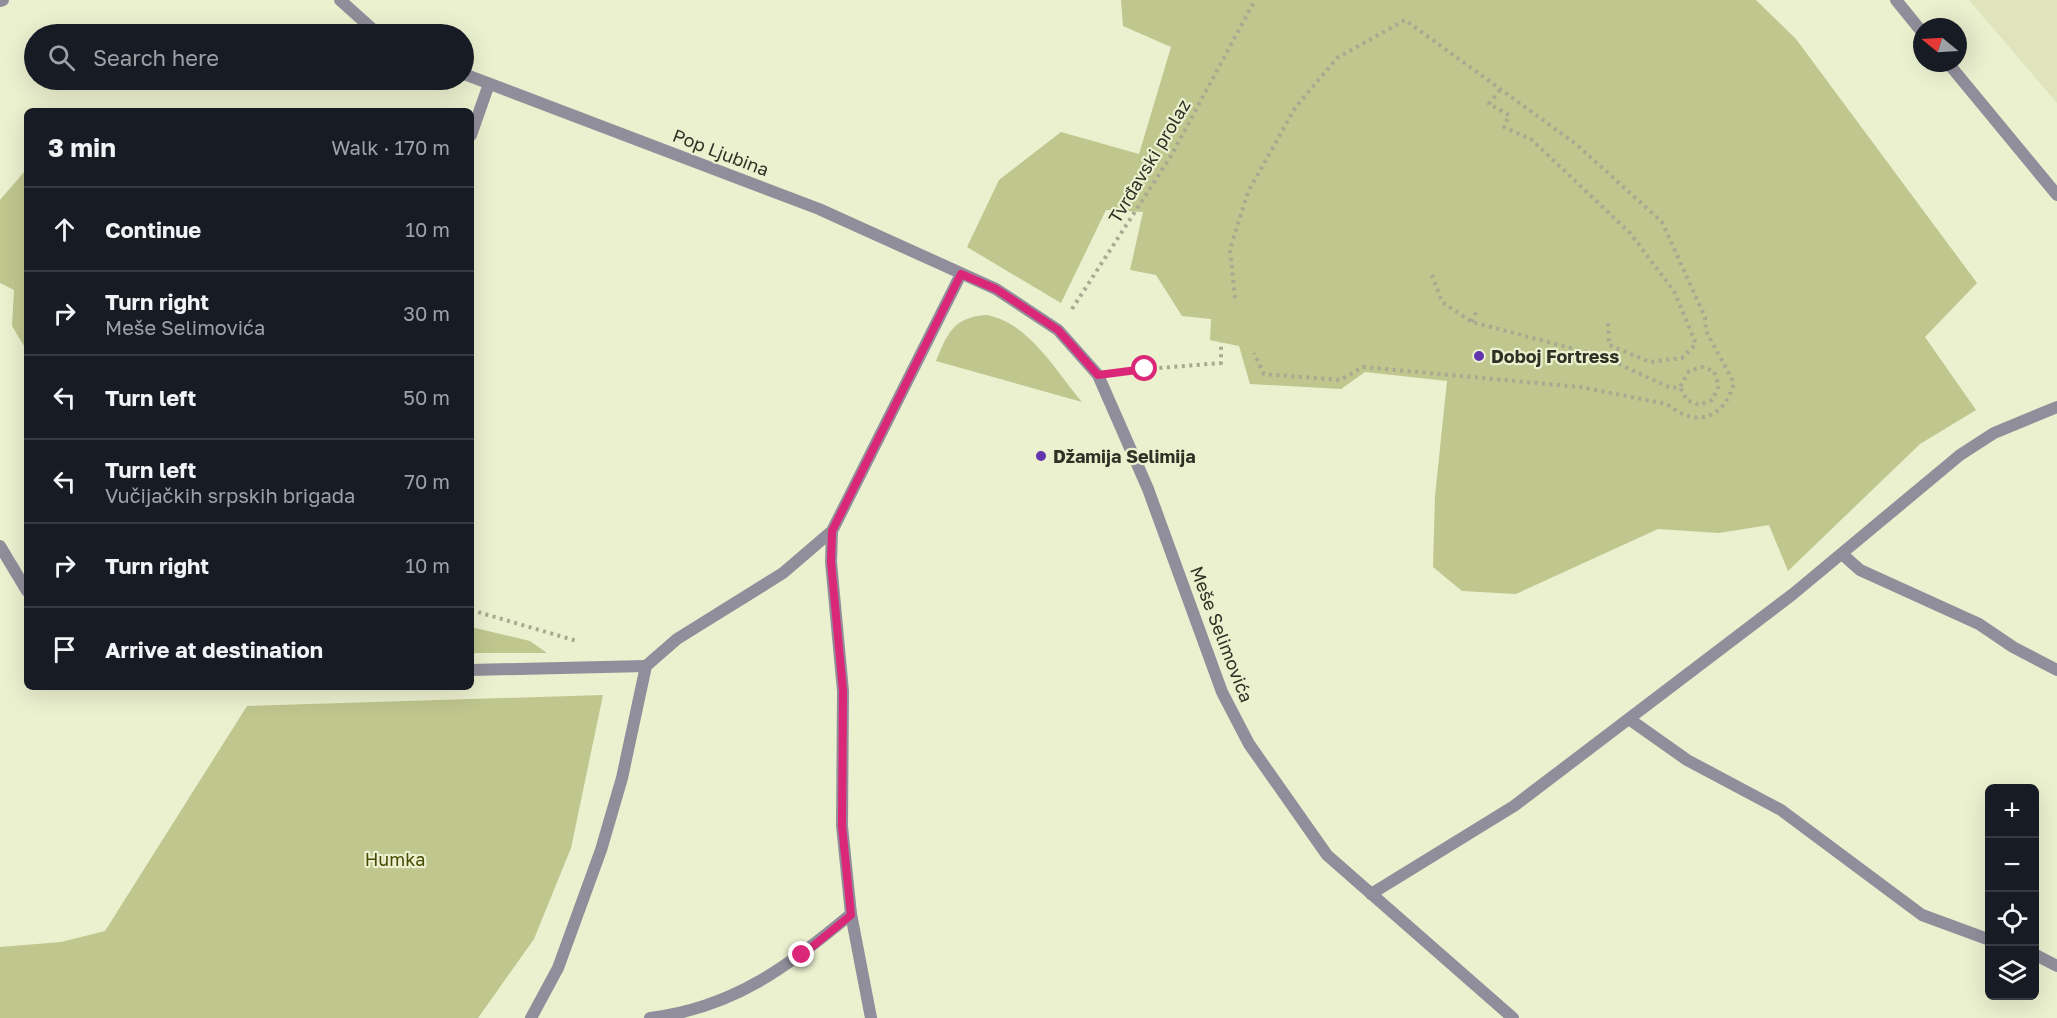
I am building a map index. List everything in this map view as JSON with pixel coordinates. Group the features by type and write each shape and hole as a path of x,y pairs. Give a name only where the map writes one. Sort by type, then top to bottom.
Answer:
{"street":[{"path":"340,0 367,24"},
{"path":"1896,0 1913,21"},
{"path":"1955,72 2057,195"},
{"name":"Pop Ljubina","path":"474,78 819,208 961,274"},
{"path":"474,126 489,84"},
{"path":"531,1018 558,968 601,850 622,778 646,666 677,639 783,573 832,531 961,274"},
{"name":"Meše Selimovića","path":"961,274 996,289 1058,330 1098,375 1148,489 1222,692 1249,744 1328,855 1513,1018"},
{"path":"1371,894 1514,806 1842,554 1960,454 1994,433 2057,407"},
{"path":"832,531 831,562 843,691 842,826 851,915 871,1018"},
{"path":"0,546 24,586"},
{"path":"1842,554 1860,570 1979,624 2013,647 2057,670"},
{"path":"474,670 646,666"},
{"path":"1629,719 1687,760 1781,810 1922,915 1985,939"},
{"path":"650,1018 717,1003 754,986 802,955 851,915"},
{"path":"2039,957 2057,966"}],"path":[{"name":"Tvrđavski prolaz","path":"1058,330 1171,156 1255,0"},
{"path":"1235,298 1230,249 1248,192 1295,108 1337,58 1405,20 1576,144 1662,222 1705,317 1706,331 1734,383 1730,397 1721,410 1709,417 1697,417 1674,410 1667,404 1580,387 1468,375 1362,367 1340,380 1264,375 1254,353"},
{"path":"1500,90 1490,105 1509,115 1504,127 1532,140 1630,233 1674,291 1696,344 1682,358 1650,362 1609,345 1608,322"},
{"path":"1431,275 1442,302 1472,322 1600,356 1657,384 1671,388 1680,387"},
{"path":"1472,322 1476,312"},
{"path":"1098,375 1221,363 1221,342"},
{"path":"1702,367 1714,372 1719,386 1712,400 1699,405 1687,400 1680,387 1689,371 1702,367"},
{"path":"474,611 586,644 614,667"}],"shaded area":[{"path":"1969,0 2057,0 2057,103"}],"green space":[{"path":"1121,0 1756,0 1796,39 1977,283 1925,337 1976,410 1920,444 1788,571 1769,525 1719,533 1658,529 1516,594 1462,591 1433,567 1435,496 1447,381 1365,372 1341,389 1250,384 1239,346 1210,340 1211,319 1182,316 1156,275 1130,270 1143,212 1106,210 1061,303 967,247 999,180 1061,132 1139,154 1171,47 1123,26"},
{"path":"24,172 24,346 12,326 14,290 0,283 0,200"},
{"path":"987,315 1002,320 1029,338 1082,402 936,361 944,342 954,328 967,319"},
{"path":"474,628 530,641 547,653 474,653"},
{"name":"Humka","path":"603,695 571,848 534,939 478,1018 0,1018 0,947 61,942 105,931 247,706"}],"place":[{"name":"Doboj Fortress","path":"1479,356"},
{"name":"Džamija Selimija","path":"1041,456"}],"route":[{"path":"802,955 851,915 842,826 843,691 841,641 831,562 832,531 961,274 996,289 1058,330 1098,375 1145,369"}]}
